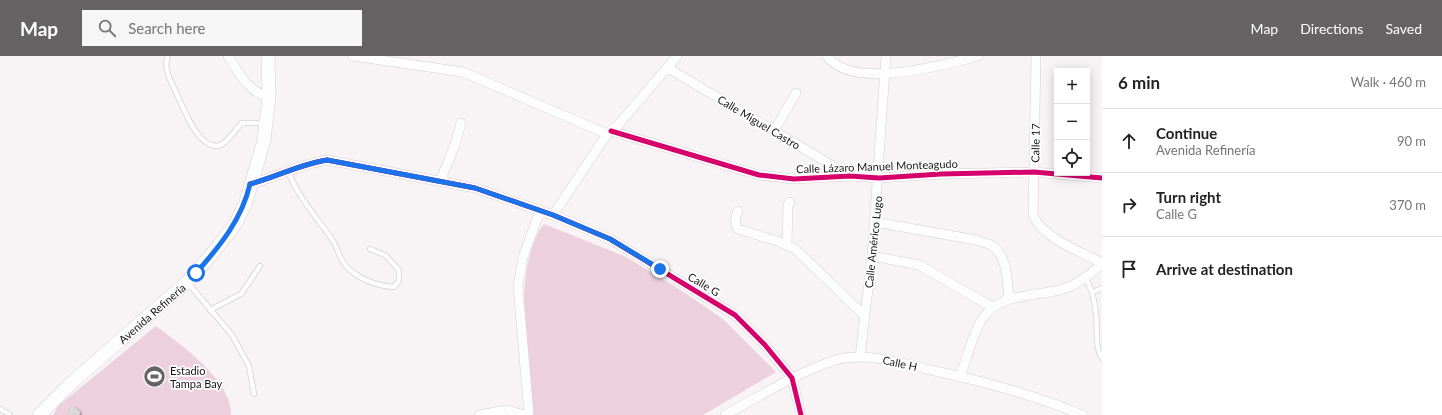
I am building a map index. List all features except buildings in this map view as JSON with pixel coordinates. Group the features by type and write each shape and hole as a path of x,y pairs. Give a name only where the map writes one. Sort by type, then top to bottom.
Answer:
{"main road":[{"name":"Avenida Refinería","path":"39,415 68,386 187,282 212,254 236,223 246,202 264,140 269,97 268,56"}],"street":[{"path":"228,56 252,90 269,97"},
{"name":"Calle Lázaro Manuel Monteagudo","path":"353,56 463,72 609,132 759,175 794,179 850,176 879,178 941,174 1034,172 1102,178"},
{"path":"553,215 609,132 668,68 677,56"},
{"path":"827,56 840,67 858,73 925,70 978,56"},
{"name":"Calle Américo Lugo","path":"860,357 872,256 879,178 886,56"},
{"name":"Calle 17","path":"1036,56 1033,215 1037,225 1047,234 1102,264"},
{"name":"Calle Miguel Castro","path":"668,68 850,176"},
{"path":"774,131 796,93"},
{"path":"440,181 455,145 461,123"},
{"name":"Calle G","path":"250,184 311,163 327,160 475,188 553,215 610,239 735,314 765,345 792,378 801,415"},
{"path":"787,245 790,202"},
{"path":"529,415 518,286 523,257 540,211"},
{"path":"738,211 735,218 738,229 787,245 803,256 865,316"},
{"path":"875,222 969,239 991,245 1000,252 1004,262 1009,299"},
{"path":"872,256 919,265 992,307"},
{"path":"960,376 982,319 992,307 1009,299 1069,287 1102,264"},
{"name":"Calle H","path":"725,415 792,378 837,360 860,357 882,359 960,376 1060,406 1082,415"},
{"path":"480,415 507,410 524,415"}],"lane":[{"path":"168,56 166,69 187,119 194,130 211,144 218,146 223,143 242,123 266,123"},
{"path":"288,172 297,193 333,241 345,265 364,279 381,286 394,287 399,281 399,270 385,255 370,249"},
{"path":"210,310 241,294 260,266"},
{"path":"1085,277 1093,292 1097,314 1098,345 1102,358"},
{"path":"187,282 232,334 249,366 254,394"},
{"path":"1093,292 1102,288"},
{"path":"0,409 10,415"}],"shaded area":[{"path":"544,224 624,256 676,287 723,319 776,372 703,415 531,415 525,343 525,290 528,265 534,242"},
{"name":"Estadio Tampa Bay","path":"156,326 191,353 214,377 224,389 229,402 231,415 53,415 58,406"}],"cycle path":[{"path":"611,131 759,175 794,179 850,176 879,178 941,174 1034,172 1102,178"},
{"path":"250,184 307,164 327,160 475,188 553,215 610,239 735,315 765,345 792,378 801,415"}],"place":[{"name":"Estadio Tampa Bay","path":"154,376"}],"route":[{"path":"196,273 236,223 246,202 250,184 272,178 311,163 327,160 475,188 553,215 610,239 660,269"}]}
